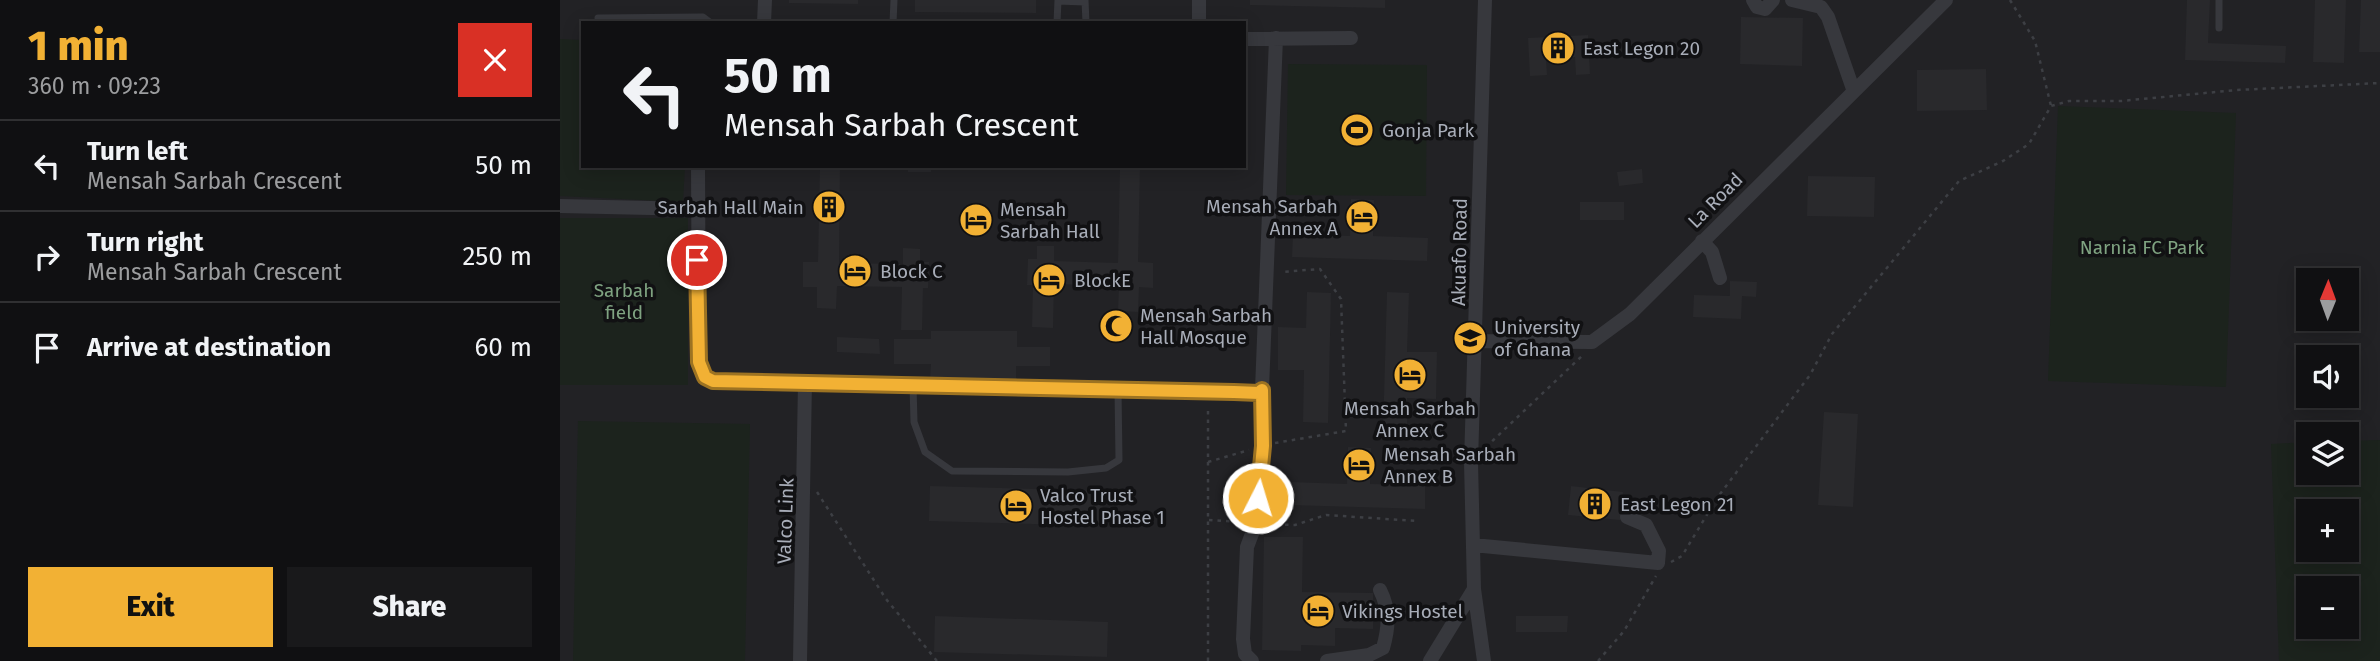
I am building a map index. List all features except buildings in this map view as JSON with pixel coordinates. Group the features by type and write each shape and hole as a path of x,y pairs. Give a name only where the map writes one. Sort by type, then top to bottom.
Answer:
{"street":[{"path":"764,21 765,0"},
{"path":"1199,0 1199,21"},
{"name":"Akuafo Road","path":"1484,661 1474,589 1471,462 1485,0"},
{"path":"1753,0 1757,7 1765,9 1773,0"},
{"path":"1792,0 1821,7 1828,17 1853,89"},
{"name":"La Road","path":"1476,341 1578,344 1600,338 1630,314 1853,89 1946,0"},
{"path":"1252,661 1245,654 1243,639 1247,547 1256,523 1263,446 1262,390 1276,38"},
{"path":"1246,39 1351,38"},
{"path":"698,168 696,209 699,362 705,377 713,381 1259,393 1262,390"},
{"path":"560,206 696,209"},
{"path":"1702,241 1712,252 1720,278"},
{"name":"Valco Link","path":"800,661 806,475 805,382"},
{"path":"1473,545 1658,563 1659,551 1646,525 1627,517"},
{"path":"1430,661 1474,589"},
{"path":"1327,661 1369,654 1383,648 1388,632 1388,606 1380,590"}],"lane":[{"path":"893,21 894,0"},
{"path":"2219,0 2219,28"},
{"path":"1058,21 1058,1 1085,1 1086,21"},
{"path":"598,18 703,17 708,21"},
{"path":"913,385 914,422 925,452 952,471 1068,472 1113,466 1119,460 1118,390"}],"path":[{"path":"1598,661 1608,652 1639,607 1657,575 1658,563 1674,562 1682,556 1717,498 1810,375 1832,334 1959,181 2003,161 2029,144 2051,106 2035,41 2010,0"},
{"path":"2051,106 2069,101 2121,102 2237,90 2380,83"},
{"path":"1208,462 1289,439 1346,431 1341,299 1320,268 1268,274"},
{"path":"1471,462 1600,338"},
{"path":"1208,392 1208,661"},
{"path":"806,475 886,599 937,661"},
{"path":"1208,520 1295,525 1326,515 1417,521"}],"shaded area":[{"name":"University of Ghana","path":"560,0 2380,0 2380,661 560,661"}],"green space":[{"path":"560,39 581,40 581,168 685,168 683,202 560,196"},
{"name":"Gonja Park","path":"1288,64 1427,65 1426,196 1286,195"},
{"name":"Narnia FC Park","path":"2058,106 2236,113 2226,387 2048,381"},
{"name":"Sarbah field","path":"560,218 688,218 688,385 560,385"},
{"path":"578,421 750,424 745,661 573,661"},
{"path":"2380,440 2380,661 2279,661 2271,444 2296,443 2296,485 2359,485 2359,441"}],"place":[{"name":"East Legon 20","path":"1558,48"},
{"name":"Gonja Park","path":"1357,130"},
{"name":"Sarbah Hall Main","path":"829,207"},
{"name":"Mensah Sarbah Annex A","path":"1362,217"},
{"name":"Mensah Sarbah Hall","path":"976,220"},
{"name":"Block C","path":"855,271"},
{"name":"BlockE","path":"1049,280"},
{"name":"Mensah Sarbah Hall Mosque","path":"1116,326"},
{"name":"University of Ghana","path":"1470,338"},
{"name":"Mensah Sarbah Annex C","path":"1410,375"},
{"name":"Mensah Sarbah Annex B","path":"1359,465"},
{"name":"East Legon 21","path":"1595,504"},
{"name":"Valco Trust Hostel Phase 1","path":"1016,506"},
{"name":"Vikings Hostel","path":"1318,611"}],"route":[{"path":"697,260 699,362 705,377 713,381 1259,393 1262,390 1263,446 1258,498"}]}
